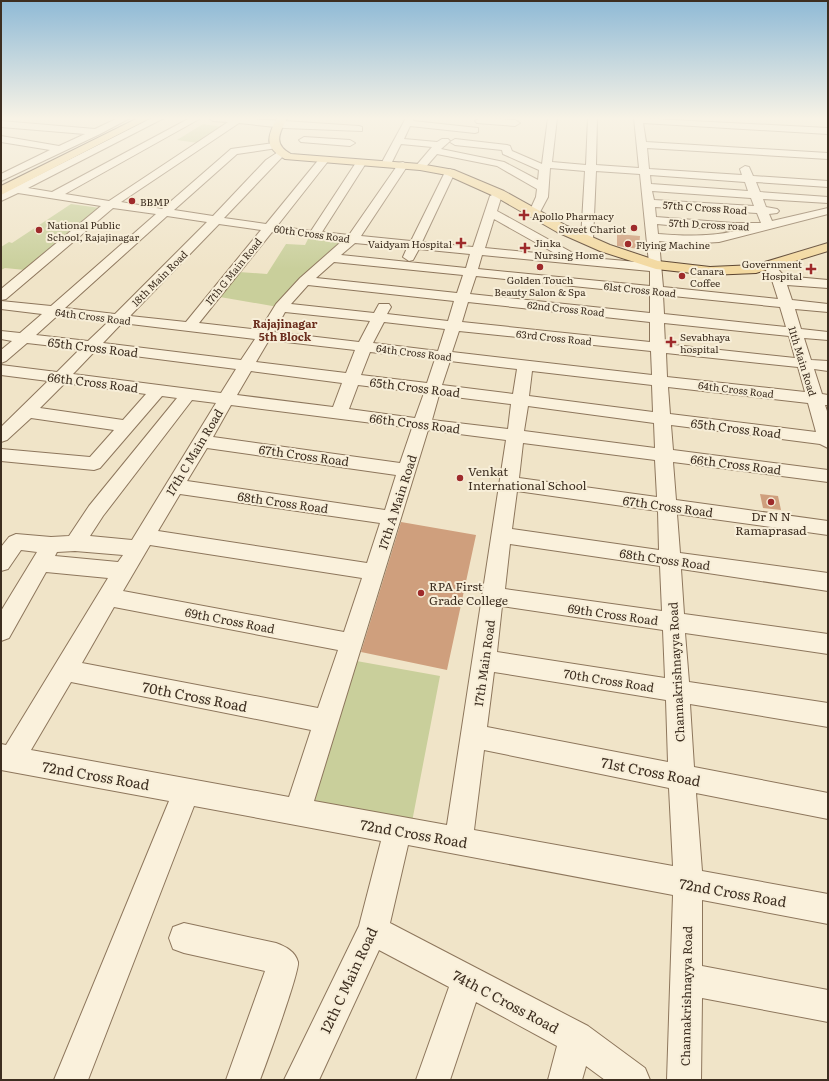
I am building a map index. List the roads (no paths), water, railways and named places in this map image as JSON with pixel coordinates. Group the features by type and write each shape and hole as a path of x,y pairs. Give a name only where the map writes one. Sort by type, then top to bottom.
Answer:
{"main road":[{"path":"1,185 38,168"},
{"path":"1,191 40,168"},
{"path":"17,190 22,182 50,168"},
{"path":"432,168 450,172 500,194 562,229 605,248 656,267 710,271 756,269 828,247"},
{"path":"562,229 569,234 620,258 656,267 712,274 762,273 775,276 828,257"}],"street":[{"path":"1,178 20,168"},
{"path":"1,198 60,168"},
{"path":"53,196 104,168"},
{"path":"1,296 111,204 165,168"},
{"path":"1,358 214,168"},
{"name":"18th Main Road","path":"1,436 27,412 217,219 264,168"},
{"name":"17th G Main Road","path":"189,327 268,227 317,168"},
{"path":"314,235 357,168"},
{"name":"17th C Main Road","path":"6,758 65,670 280,307 305,281 353,238 401,168"},
{"path":"508,168 542,188"},
{"path":"531,212 536,210 542,196 546,168"},
{"path":"587,239 592,168"},
{"path":"600,168 828,184"},
{"path":"742,168 749,179 768,226"},
{"name":"Channakrishnayya Road","path":"645,171 656,267 658,348 688,884 684,1080"},
{"path":"339,414 364,347 404,265 416,245 450,172"},
{"path":"646,186 828,200"},
{"name":"60th Cross Road","path":"17,190 165,211 314,235 580,262 656,267"},
{"name":"17th A Main Road","path":"297,812 477,252 496,196 500,194"},
{"name":"57th C Cross Road","path":"649,203 761,210 823,212"},
{"path":"491,212 580,262"},
{"path":"653,237 685,240 719,238 823,212"},
{"name":"57th D cross road","path":"651,220 733,227 768,226"},
{"path":"524,230 549,222"},
{"path":"507,235 538,238"},
{"name":"61st Cross Road","path":"331,258 828,308"},
{"path":"775,276 828,284"},
{"name":"11th Main Road","path":"775,276 786,304 804,364 821,399 828,440"},
{"name":"62nd Cross Road","path":"305,281 828,336"},
{"name":"64th Cross Road","path":"1,305 821,399"},
{"name":"63rd Cross Road","path":"280,307 828,366"},
{"name":"65th Cross Road","path":"1,335 828,440"},
{"name":"17th Main Road","path":"459,841 525,365"},
{"name":"66th Cross Road","path":"1,370 828,476"},
{"path":"1,455 94,464 158,390"},
{"path":"75,543 96,511 188,394"},
{"path":"27,412 128,426"},
{"name":"67th Cross Road","path":"201,441 407,470"},
{"name":"67th Cross Road","path":"509,483 828,528"},
{"name":"68th Cross Road","path":"174,486 392,518"},
{"name":"68th Cross Road","path":"502,535 828,582"},
{"path":"1,563 8,542 51,544 141,542 374,572"},
{"path":"2,628 51,544"},
{"path":"40,563 124,571"},
{"name":"69th Cross Road","path":"493,596 828,644"},
{"name":"69th Cross Road","path":"108,597 351,643"},
{"name":"70th Cross Road","path":"484,660 828,715"},
{"name":"70th Cross Road","path":"65,670 326,721"},
{"name":"71st Cross Road","path":"473,736 828,806"},
{"name":"72nd Cross Road","path":"6,758 828,909"},
{"path":"71,1080 186,791"},
{"name":"12th C Main Road","path":"301,1080 373,930 398,830"},
{"name":"74th C Cross Road","path":"373,930 576,1038 633,1080"},
{"path":"184,938 276,958 283,964 243,1080"},
{"path":"687,978 828,1006"},
{"path":"433,1080 467,981"},
{"path":"565,1080 576,1038"}],"place":[{"name":"BBMP","path":"132,201"},
{"name":"Apollo Pharmacy","path":"524,215"},
{"name":"Sweet Chariot","path":"634,228"},
{"name":"National Public School, Rajajinagar","path":"39,230"},
{"name":"Vaidyam Hospital","path":"461,243"},
{"name":"Flying Machine","path":"628,244"},
{"name":"Jinka Nursing Home","path":"525,248"},
{"name":"Golden Touch Beauty Salon & Spa","path":"540,267"},
{"name":"Government Hospital","path":"811,269"},
{"name":"Canara Coffee","path":"682,276"},
{"name":"Sevabhaya hospital","path":"671,342"},
{"name":"Venkat International School","path":"460,478"},
{"name":"Dr N N Ramaprasad","path":"771,502"},
{"name":"RPA First Grade College","path":"421,593"}],"district":[{"name":"Rajajinagar 5th Block","path":"285,329"}]}
